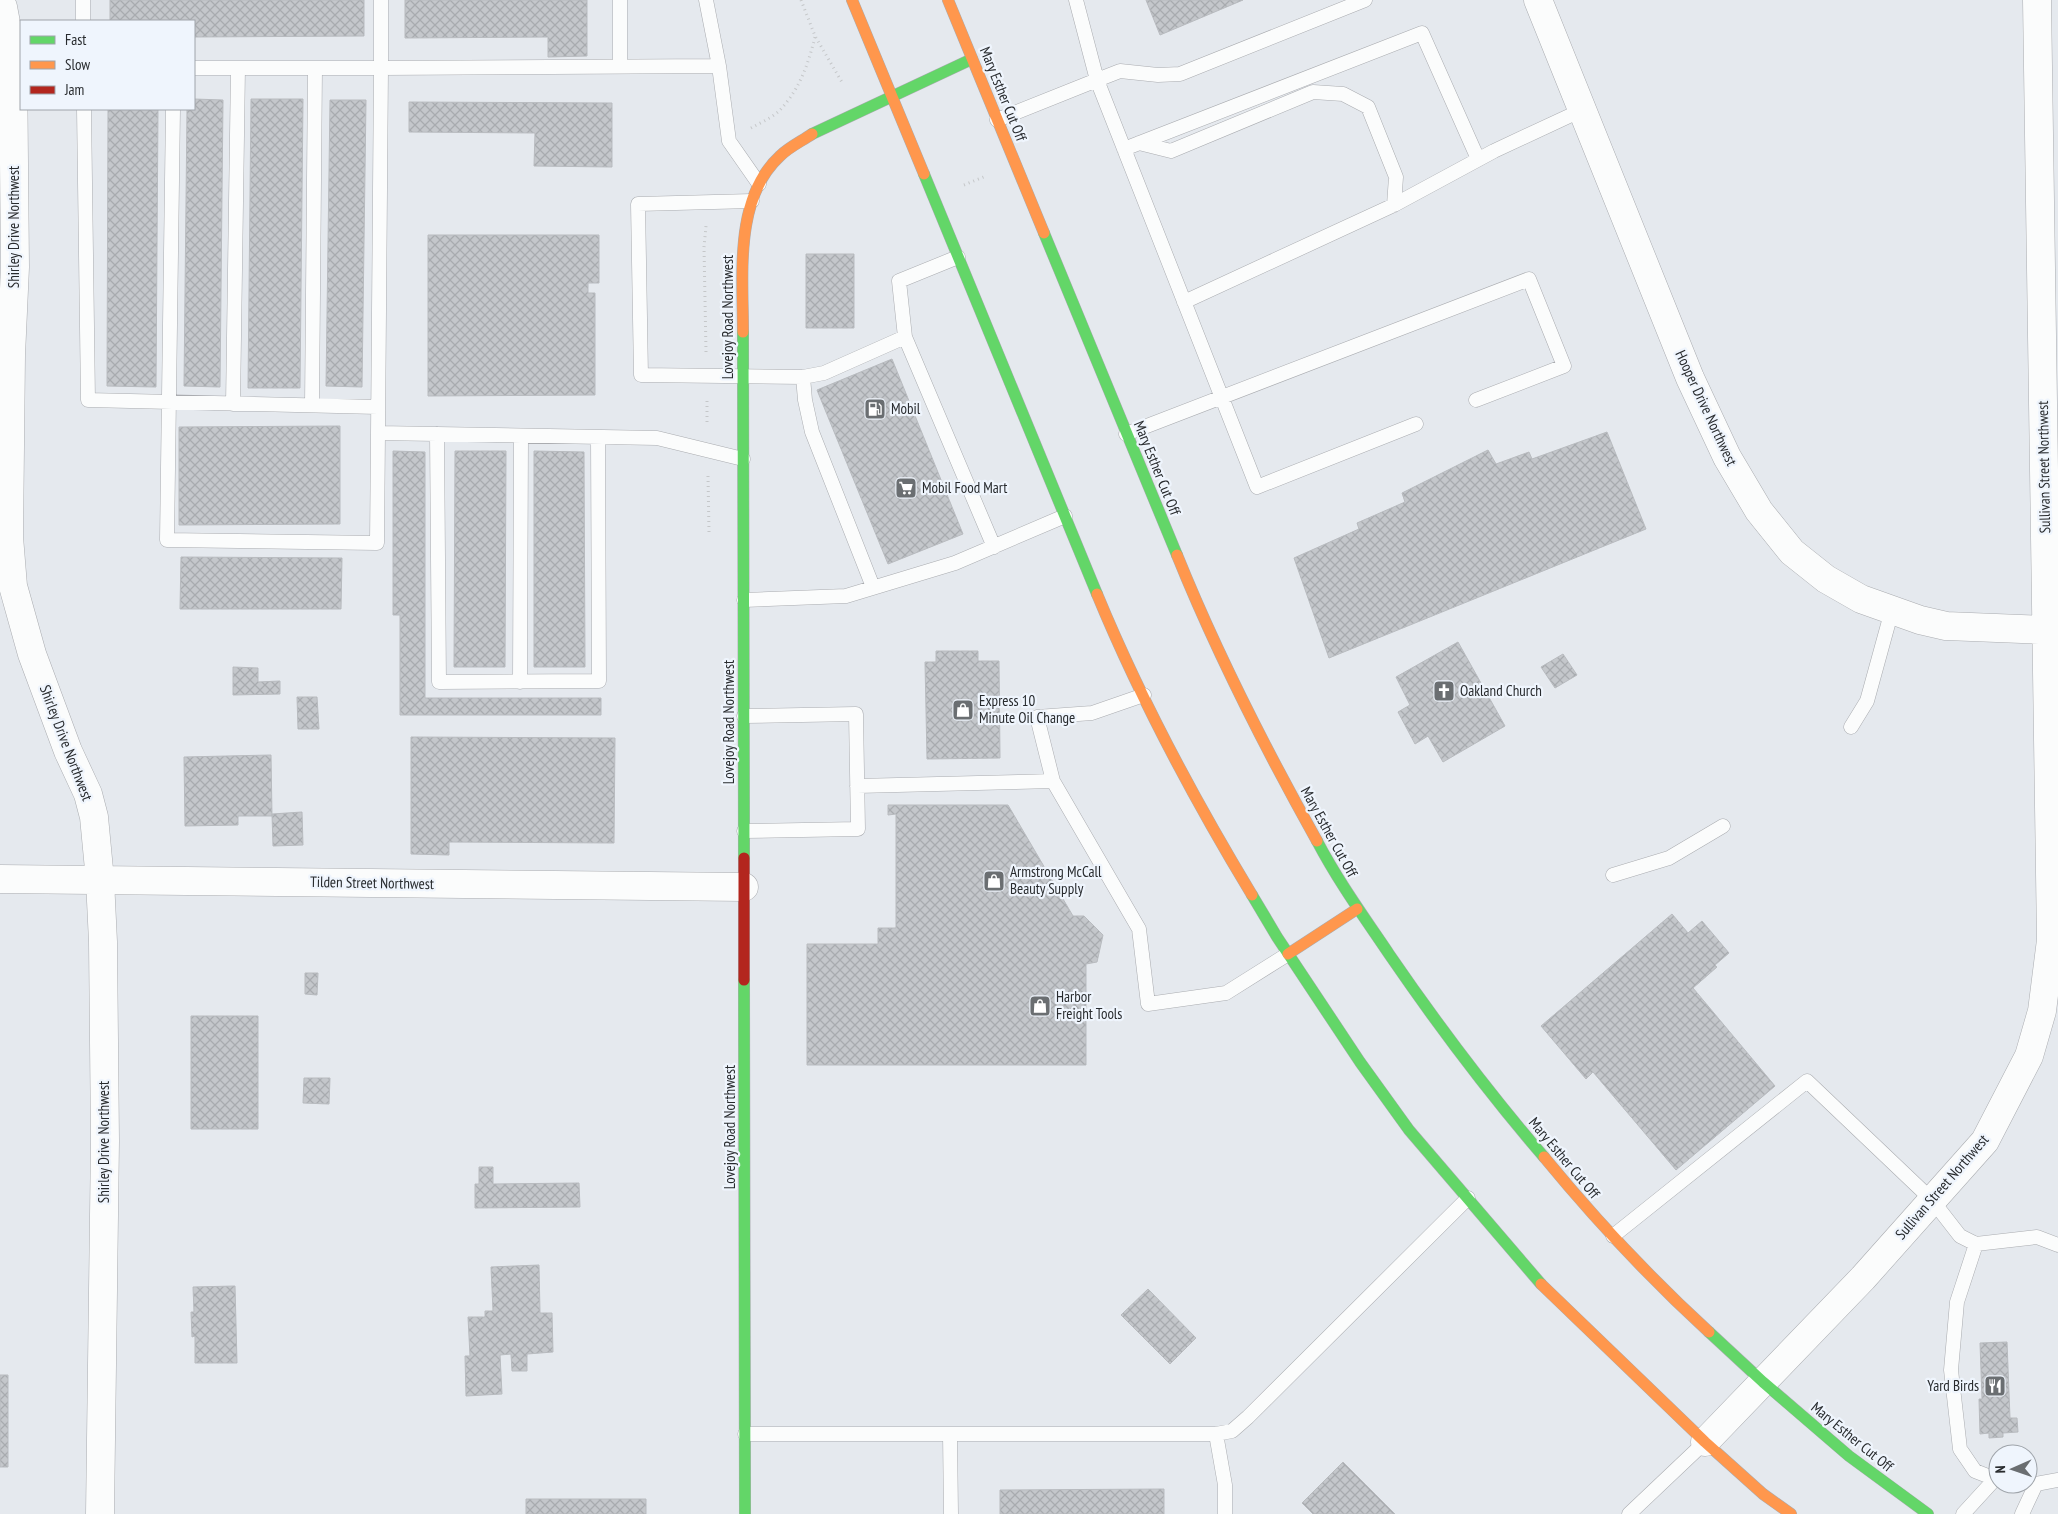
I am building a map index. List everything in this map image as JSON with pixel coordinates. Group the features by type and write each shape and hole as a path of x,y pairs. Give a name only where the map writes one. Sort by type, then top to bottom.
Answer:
{"main road":[{"path":"852,0 1098,597 1144,695 1223,847 1288,954 1360,1062 1409,1130 1546,1290 1705,1442 1763,1494 1791,1514"},
{"name":"Mary Esther Cut Off","path":"948,0 1194,598 1263,744 1335,875 1409,986 1492,1096 1582,1203 1671,1297 1763,1382 1849,1456 1928,1514"},
{"name":"Lovejoy Road Northwest","path":"745,1514 743,240 752,201 759,184 780,156 814,133 972,59"},
{"path":"1288,954 1357,908"}],"street":[{"name":"Hooper Drive Northwest","path":"1538,0 1690,378 1727,457 1759,511 1792,552 1826,579 1860,599 1920,620 1946,626 2046,630"},
{"name":"Sullivan Street Northwest","path":"1705,1442 1863,1278 1985,1141 2029,1056 2042,1010 2051,940 2054,895 2046,630 2051,539 2037,0"},
{"name":"Shirley Drive Northwest","path":"3,7 13,60 15,267 11,355 9,537 13,586 36,663 68,751 88,794 94,817 100,880 103,942 105,1131 100,1514"},
{"name":"Tilden Street Northwest","path":"0,879 744,887"}],"lane":[{"path":"83,0 83,20"},
{"path":"173,110 167,540 377,542 381,0"},
{"path":"620,0 620,66"},
{"path":"706,0 719,66 729,142 759,184"},
{"path":"1076,0 1097,80 1257,487 1416,424"},
{"path":"997,120 1120,71 1158,75 1180,74 1365,0"},
{"path":"1124,149 1422,33 1478,160"},
{"path":"195,68 719,66"},
{"path":"233,404 238,68"},
{"path":"312,405 315,68"},
{"path":"1139,143 1171,151 1313,92 1343,94 1368,107 1396,177 1394,204"},
{"path":"84,110 88,400 378,407"},
{"path":"1184,302 1394,204 1478,160 1582,110"},
{"path":"752,201 638,204 641,375 804,377 824,373 904,336"},
{"path":"958,257 899,281 904,336 994,546"},
{"path":"1126,434 1529,279 1564,366 1476,400"},
{"path":"804,377 805,400 812,432 873,587"},
{"path":"378,433 657,438 743,458"},
{"path":"437,434 439,682 599,681 598,437"},
{"path":"520,682 521,436"},
{"path":"744,600 846,596 955,563 1065,516"},
{"path":"1851,727 1867,701 1892,610"},
{"path":"1144,695 1092,713 1037,717 1053,781 1139,929 1148,1004 1226,993 1288,954"},
{"path":"744,716 856,714 858,829 744,831"},
{"path":"857,786 1053,781"},
{"path":"1613,875 1669,858 1723,826"},
{"path":"1613,1236 1807,1082 1932,1200 1960,1236 1976,1244 2037,1237 2058,1245"},
{"path":"745,1434 1216,1434 1232,1431 1468,1198"},
{"path":"1976,1244 1957,1302 1951,1370 1960,1449 1975,1471 1988,1476"},
{"path":"950,1434 951,1514"},
{"path":"1216,1434 1225,1485 1225,1514"},
{"path":"1628,1514 1705,1442"},
{"path":"2038,1483 2058,1480"},
{"path":"1963,1514 1988,1487"},
{"path":"2022,1514 2029,1494"}],"path":[{"path":"934,198 1015,165"}],"building":[{"path":"110,0 364,0 364,36 195,37 195,20 110,20"},
{"path":"405,0 587,0 587,56 548,57 548,37 405,38"},
{"path":"1146,0 1243,0 1160,35"},
{"path":"195,99 223,100 220,387 184,386 187,110 195,110"},
{"path":"251,99 303,99 300,388 248,388"},
{"path":"330,100 366,100 362,387 326,386"},
{"path":"409,102 612,103 612,167 534,166 535,133 409,132"},
{"path":"108,110 158,110 156,387 107,386"},
{"path":"428,235 599,235 599,283 588,283 588,293 595,293 595,395 428,396"},
{"path":"806,254 854,254 854,328 806,328"},
{"path":"892,359 963,534 888,564 817,390"},
{"path":"340,426 340,524 179,525 179,427"},
{"path":"1607,432 1646,529 1329,658 1294,558 1359,529 1357,523 1405,502 1402,493 1488,450 1496,464 1529,452 1532,459"},
{"path":"393,451 425,452 425,698 601,698 601,715 400,715 400,615 393,615"},
{"path":"455,451 506,451 505,667 454,667"},
{"path":"534,451 584,452 585,667 534,667"},
{"path":"181,557 342,558 341,609 180,609"},
{"name":"Oakland Church","path":"1458,642 1505,726 1443,762 1428,736 1415,744 1398,712 1410,705 1396,677"},
{"name":"Express 10 Minute Oil Change","path":"936,651 978,651 978,661 999,661 1000,758 927,759 925,662 936,662"},
{"path":"1563,654 1577,675 1555,688 1541,667"},
{"path":"233,667 258,668 258,682 280,681 280,694 233,695"},
{"path":"297,697 317,697 319,729 298,729"},
{"path":"411,737 615,738 614,843 449,842 449,855 411,854"},
{"path":"271,755 272,816 238,816 238,825 185,826 184,757"},
{"path":"888,805 1008,805 1073,916 1084,916 1103,935 1097,962 1086,964 1086,1065 807,1065 807,944 878,944 878,928 896,928 896,814 888,815"},
{"path":"302,812 303,845 273,846 272,814"},
{"path":"1672,914 1688,933 1702,921 1729,953 1715,965 1717,967 1693,988 1775,1086 1676,1170 1593,1072 1586,1079 1541,1026"},
{"path":"305,973 318,973 317,995 305,994"},
{"path":"191,1016 258,1016 258,1129 191,1129"},
{"path":"304,1078 330,1078 329,1104 303,1103"},
{"path":"479,1167 493,1167 493,1184 579,1183 580,1207 475,1208 475,1184 479,1184"},
{"path":"539,1265 540,1313 552,1313 553,1352 527,1354 527,1371 512,1371 511,1354 500,1355 502,1394 466,1396 465,1356 470,1356 468,1317 485,1317 485,1311 493,1311 491,1267"},
{"path":"235,1286 237,1363 195,1363 195,1336 192,1337 191,1312 194,1312 193,1287"},
{"path":"1148,1289 1196,1338 1170,1364 1121,1315"},
{"name":"Yard Birds","path":"2007,1342 2010,1418 2017,1418 2018,1432 2003,1433 2003,1437 1989,1438 1989,1433 1980,1434 1979,1399 1982,1399 1980,1343"},
{"path":"0,1375 8,1375 8,1467 0,1467"},
{"path":"1343,1462 1395,1514 1313,1514 1302,1503"},
{"path":"1164,1489 1164,1514 1000,1514 1000,1490"},
{"path":"526,1499 646,1499 646,1514 526,1514"}],"traffic: fast":[{"path":"812,134 972,59"},
{"path":"924,174 1097,594"},
{"path":"1044,233 1177,555"},
{"path":"743,332 744,858"},
{"path":"1317,841 1352,899 1426,1006 1483,1083 1544,1157"},
{"path":"1252,895 1277,937 1360,1062 1409,1130 1541,1284"},
{"path":"744,980 745,1514"},
{"path":"1709,1332 1763,1382 1849,1456 1928,1514"}],"traffic: slow":[{"path":"852,0 924,174"},
{"path":"948,0 1044,233"},
{"path":"743,332 744,238 748,215 755,193 765,173 780,156 812,134"},
{"path":"1177,555 1208,628 1242,700 1317,841"},
{"path":"1097,594 1131,671 1169,748 1209,822 1252,895"},
{"path":"1288,954 1357,909"},
{"path":"1544,1157 1624,1248 1709,1332"},
{"path":"1541,1284 1705,1442 1763,1494 1791,1514"}],"traffic: jam":[{"path":"744,858 744,980"}],"place":[{"name":"Mobil","path":"875,409"},
{"name":"Mobil Food Mart","path":"906,488"},
{"name":"Oakland Church","path":"1444,691"},
{"name":"Express 10 Minute Oil Change","path":"963,710"},
{"name":"Armstrong McCall Beauty Supply","path":"994,881"},
{"name":"Harbor Freight Tools","path":"1040,1006"},
{"name":"Yard Birds","path":"1995,1386"}]}
